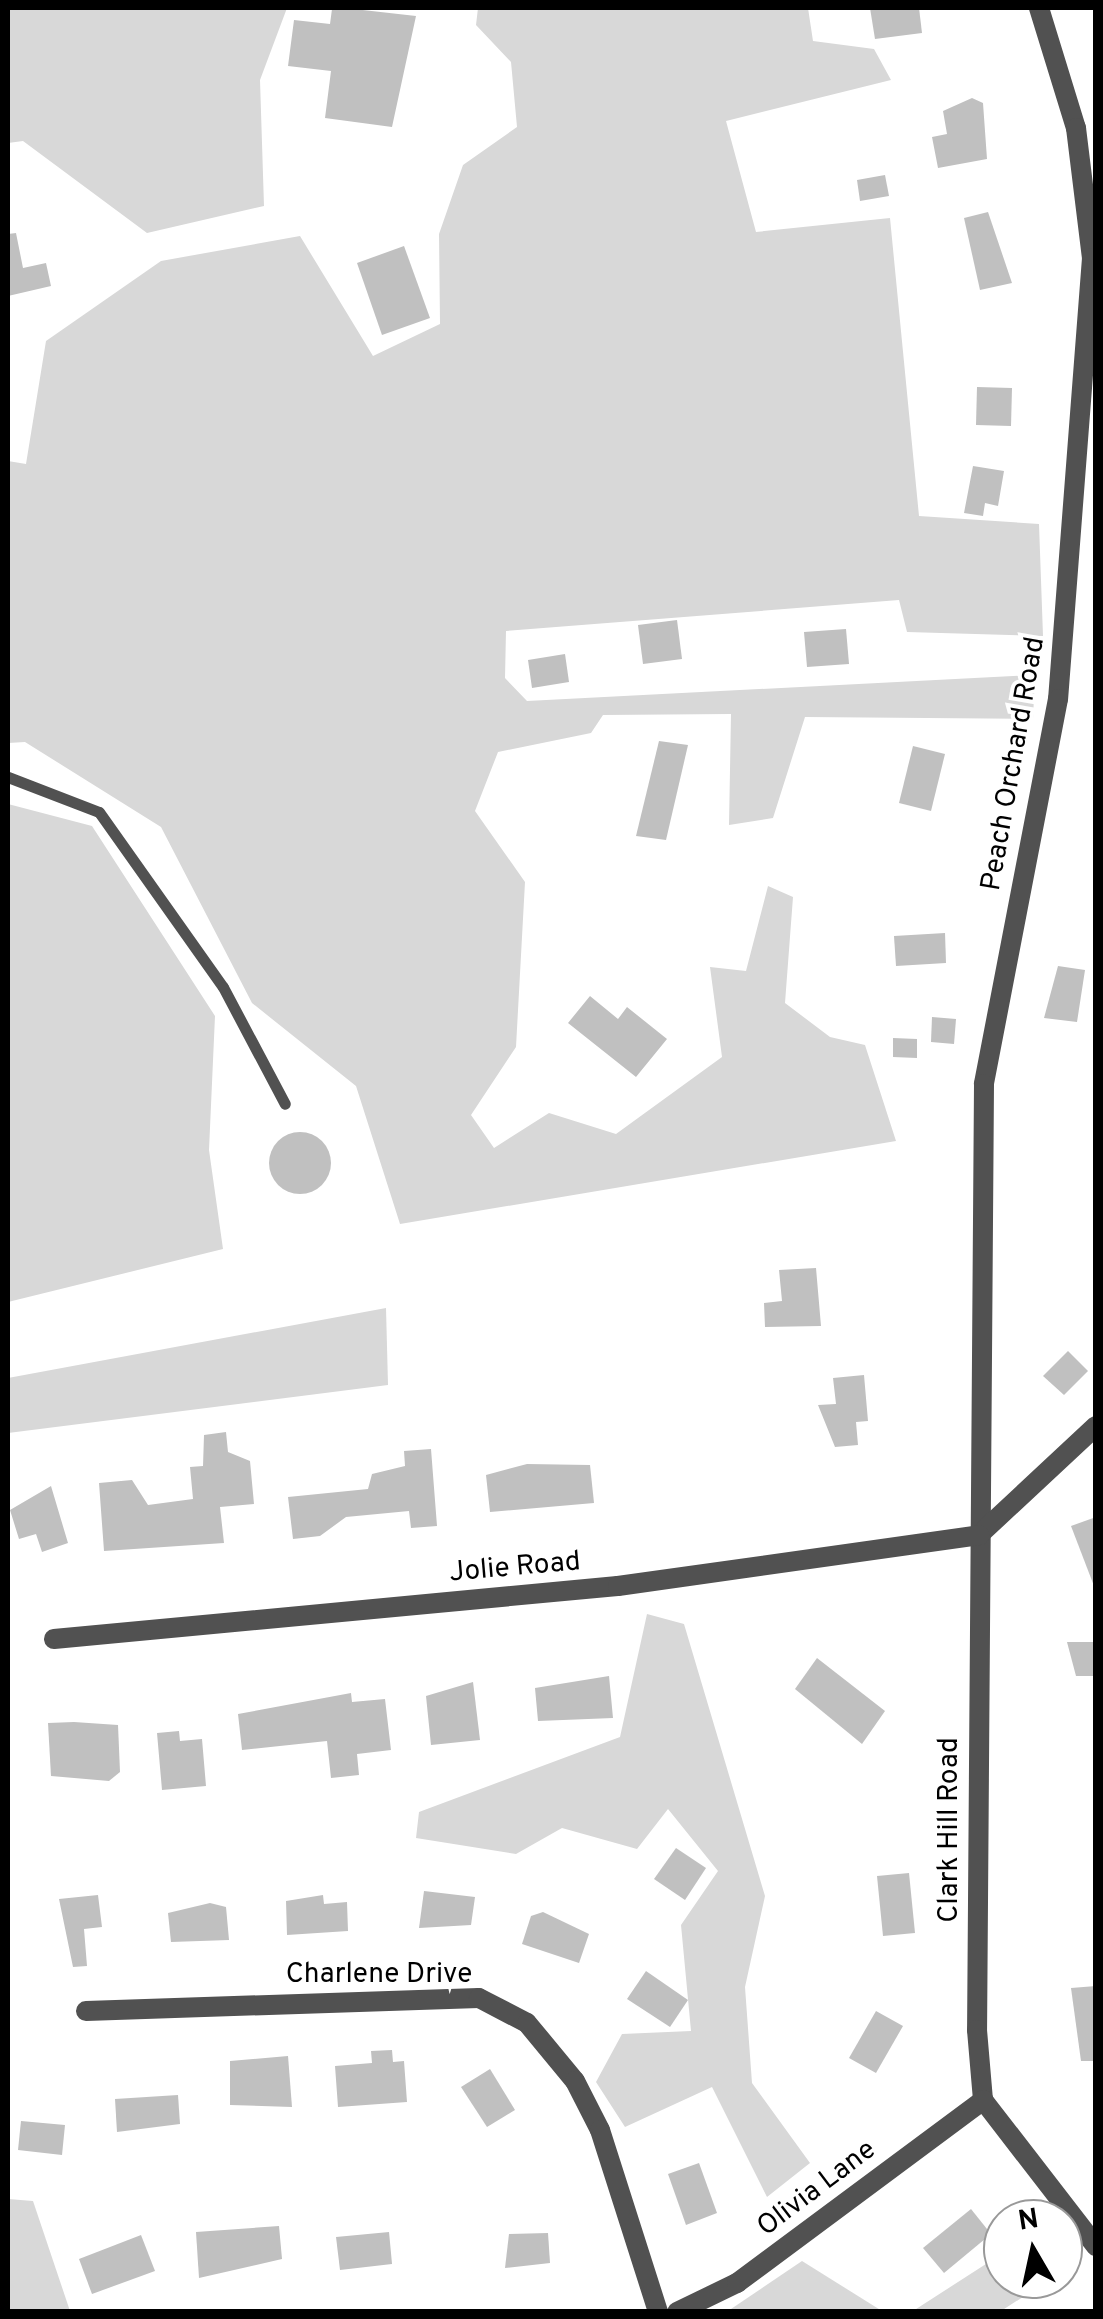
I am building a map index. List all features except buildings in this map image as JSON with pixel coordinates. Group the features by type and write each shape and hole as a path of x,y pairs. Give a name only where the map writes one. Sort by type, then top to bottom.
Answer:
{"street":[{"name":"Peach Orchard Road","path":"979,1535 984,1084 1058,700 1088,395 1092,258 1078,144 1039,8"},
{"path":"979,1535 1096,1426"},
{"name":"Jolie Road","path":"54,1639 618,1586 979,1535"},
{"name":"Clark Hill Road","path":"979,1535 984,2100"},
{"name":"Charlene Drive","path":"86,2010 479,1998 526,2024 575,2081 600,2130 658,2312"},
{"path":"984,2100 1096,2246"},
{"name":"Olivia Lane","path":"677,2312 737,2283 984,2100"}],"lane":[{"path":"8,777 100,812 223,987 285,1104"}],"shaded area":[{"path":"8,8 287,8 260,80 264,206 147,233 23,141 8,143"},
{"path":"478,8 808,8 813,41 874,49 891,80 726,121 756,232 890,218 919,516 1039,524 1043,636 907,632 899,600 506,631 505,678 527,701 1035,675 1033,719 805,717 773,818 729,825 731,714 603,715 591,733 498,752 475,811 525,882 516,1047 471,1115 494,1148 549,1113 616,1134 722,1057 710,967 746,971 768,886 793,897 785,1003 830,1037 865,1045 896,1141 400,1224 356,1086 252,1003 161,827 25,742 8,743 8,461 26,464 46,341 161,261 300,236 373,356 440,324 439,234 463,165 517,127 511,62 476,25"},
{"path":"8,804 92,826 215,1016 209,1150 223,1249 8,1302"},
{"path":"386,1308 388,1385 8,1433 8,1378"},
{"path":"647,1614 684,1624 765,1896 745,1987 752,2083 810,2163 767,2197 712,2087 625,2127 596,2082 622,2034 691,2031 681,1925 718,1871 668,1809 637,1849 562,1828 516,1854 416,1838 419,1812 620,1737"},
{"path":"8,2199 33,2201 70,2311 8,2311"},
{"path":"802,2261 882,2311 728,2311"},
{"path":"983,2266 983,2299 1020,2299 1001,2311 913,2311"}]}
